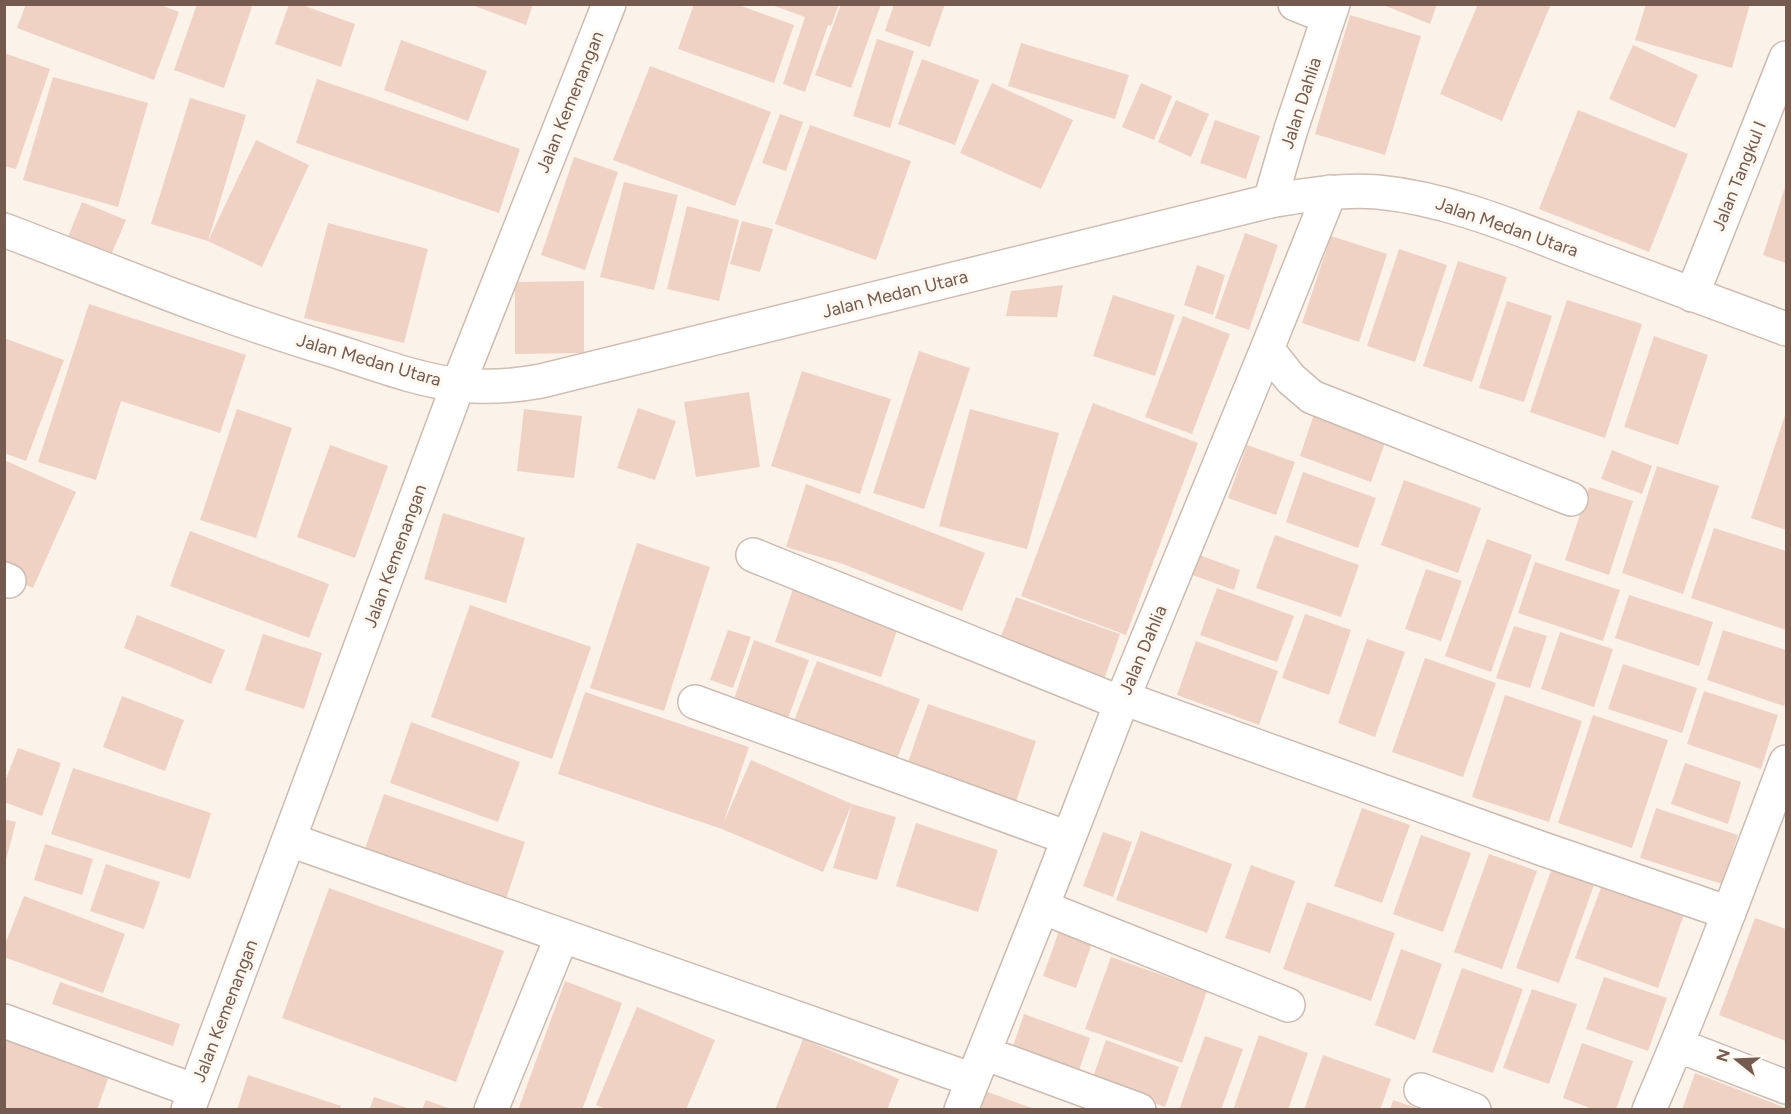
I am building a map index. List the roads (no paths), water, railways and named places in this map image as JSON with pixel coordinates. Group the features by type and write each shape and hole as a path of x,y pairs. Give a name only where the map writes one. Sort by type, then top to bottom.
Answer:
{"street":[{"name":"Jalan Kemenangan","path":"192,1100 458,385 609,4"},
{"path":"1295,4 1330,11"},
{"name":"Jalan Dahlia","path":"1270,201 1330,11"},
{"name":"Jalan Tangkul I","path":"1692,295 1786,58"},
{"name":"Jalan Medan Utara","path":"4,230 275,333 424,378 458,385 510,386 541,381 1270,201 1330,192 1377,192 1429,200 1485,216 1786,329"},
{"name":"Jalan Dahlia","path":"973,1081 1122,700 1330,192"},
{"path":"1267,350 1291,379 1312,397 1571,499"},
{"path":"753,555 1122,700 1730,913"},
{"path":"695,702 1068,838"},
{"path":"1649,1110 1730,913 1786,762"},
{"path":"290,840 973,1081 1139,1110"},
{"path":"1042,907 1288,1005"},
{"path":"491,1110 562,936"},
{"path":"4,1021 192,1100"},
{"path":"1677,1045 1786,1087"},
{"path":"1421,1090 1474,1110"}]}
